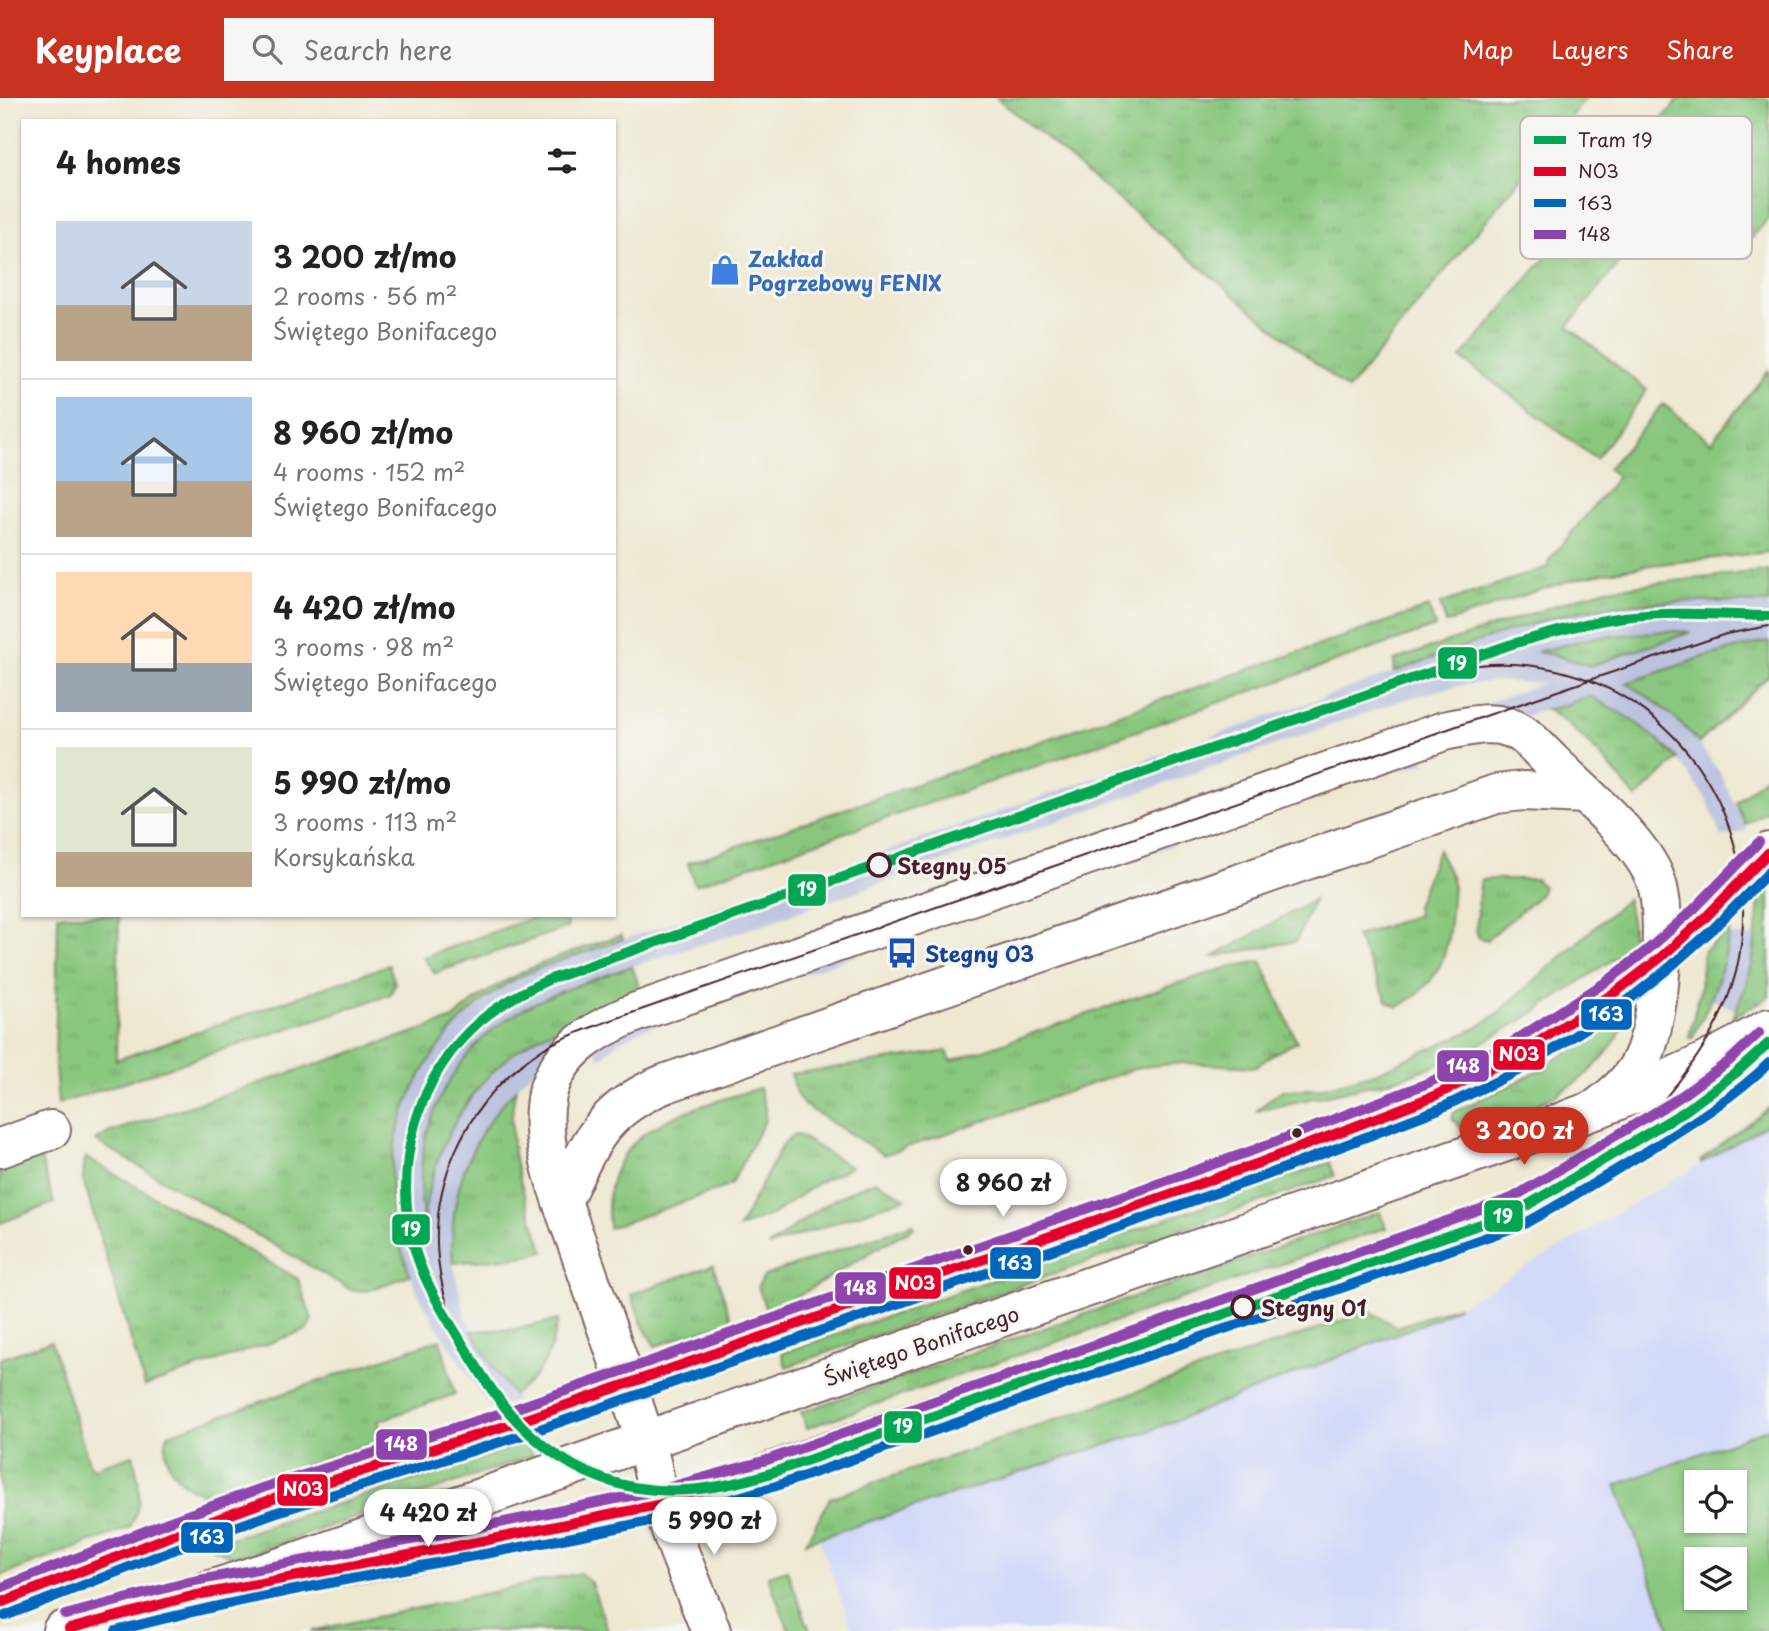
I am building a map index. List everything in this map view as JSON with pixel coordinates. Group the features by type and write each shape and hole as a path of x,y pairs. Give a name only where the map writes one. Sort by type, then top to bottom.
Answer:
{"street":[{"path":"711,1631 662,1504 646,1442 563,1199 546,1140 544,1118 547,1094 554,1075 564,1058 580,1042 614,1021 1444,731 1488,723 1521,733 1585,794 1648,862 1657,883 1661,905 1660,958 1652,1026 1641,1060 1624,1085 1595,1110"},
{"path":"563,1199 590,1144 607,1121 626,1102 664,1084 1496,794 1523,791 1585,794"},
{"path":"0,1603 258,1504 446,1446 1259,1164 1402,1110 1491,1069 1595,1007 1660,958 1721,904 1769,852"},
{"name":"Świętego Bonifacego","path":"62,1631 192,1596 287,1565 1595,1110 1706,1062 1769,1028"},
{"path":"192,1596 662,1504 771,1473 1518,1211 1564,1186 1691,1107 1737,1073 1769,1042"},
{"path":"0,1147 51,1130"}],"shaded area":[{"path":"1639,603 1769,603 1769,641 1706,656 1628,683 1656,702 1693,736 1720,773 1747,831 1721,837 1708,802 1678,759 1657,739 1617,710 1590,696 1545,709 1422,753 1426,763 1365,778 640,1031 620,1041 600,1059 592,1042 538,1068 525,1078 495,1113 473,1147 456,1197 451,1242 466,1319 494,1369 517,1400 493,1412 437,1327 417,1292 402,1250 392,1201 393,1168 400,1124 415,1085 439,1046 458,1024 501,988 546,966 730,903 732,906 1505,633 1558,617","holes":["1494,681 1544,683 552,1030 505,1061 467,1102 440,1152 424,1218 422,1157 434,1114 447,1086 466,1057 501,1022 535,1003 632,966 741,932 1403,700 1457,686"]},
{"path":"1729,935 1757,937 1749,973 1736,1010 1711,999"},
{"path":"1769,1123 1769,1631 853,1631 818,1538 1152,1430 1437,1318"}],"green space":[{"path":"997,98 1586,98 1571,116 1520,116 1520,179 1348,390"},
{"path":"1680,98 1769,100 1769,218 1752,238 1752,116 1665,116"},
{"path":"1544,259 1622,259 1568,326 1647,390 1596,459 1461,358"},
{"path":"1769,370 1769,552 1589,576 1535,591 1446,623 1440,604 1548,567 1550,559 1618,477 1608,469 1663,404 1711,442"},
{"path":"1769,570 1769,603 1655,602 1587,610 1514,630 1394,672 1394,661 1398,659 1607,589"},
{"path":"1429,607 1435,627 695,885 688,863"},
{"path":"1665,631 1691,632 1590,666 1537,652 1591,638"},
{"path":"1769,641 1769,675 1699,743 1666,710 1627,683 1706,656"},
{"path":"1590,696 1631,719 1678,759 1636,798 1584,738 1546,709"},
{"path":"1769,773 1769,810 1745,824 1736,803"},
{"path":"1438,850 1452,878 1453,886 1444,956 1429,983 1398,1007 1388,1002 1356,936 1418,915 1416,906"},
{"path":"1536,879 1543,887 1540,895 1487,940 1479,938 1476,931 1481,881"},
{"path":"1769,888 1769,997 1733,1017 1745,988 1754,954 1759,899"},
{"path":"1627,899 1632,927 1631,947 1531,1015 1475,1047 1430,1068 1390,1081 1256,1111 1282,1090 1317,1089 1375,1073 1474,1029 1495,1015"},
{"path":"1314,900 1296,941 1212,957"},
{"path":"58,917 119,917 116,1060 389,965 395,984 390,995 58,1104 55,1065"},
{"path":"534,917 566,917 568,927 435,973 423,957"},
{"path":"1730,928 1725,957 1711,999 1692,1038 1689,1037 1700,990 1703,952"},
{"path":"621,935 623,939 544,967 499,989 474,1008 452,1030 433,1055 417,1082 405,1111 396,1141 392,1172 395,1222 410,1275 367,1291 351,1290 96,1141 108,1133 454,1019 491,989 511,978"},
{"path":"1261,961 1297,1042 1273,1054 1256,1067 1184,1063 1140,1067 884,1155 804,1105 797,1095 791,1074 947,1051 951,1061 1181,982"},
{"path":"632,966 643,997 576,1020 537,1038 492,1072 474,1093 445,1142 435,1168 423,1223 421,1175 426,1137 442,1094 467,1056 482,1039 518,1012 560,992"},
{"path":"1625,1016 1627,1019 1598,1063 1561,1092 1517,1113 1468,1131 1463,1130 1452,1118 1454,1112 1529,1076"},
{"path":"759,1088 765,1108 765,1120 731,1184 609,1228 609,1194 617,1166 632,1145 652,1129 676,1116"},
{"path":"516,1089 512,1110 514,1151 523,1191 544,1251 529,1256 453,1263 454,1214 465,1169 486,1127"},
{"path":"1769,1108 1769,1123 1701,1163 1700,1161"},
{"path":"798,1135 851,1167 821,1181 773,1214 739,1228 782,1145 792,1136"},
{"path":"39,1153 54,1203 0,1223 0,1166"},
{"path":"85,1157 298,1279 312,1319 307,1330 145,1386 83,1180"},
{"path":"1330,1162 1335,1176 786,1367 782,1353"},
{"path":"876,1181 905,1198 769,1246 833,1200"},
{"path":"1380,1212 1386,1228 807,1428 801,1412"},
{"path":"913,1224 914,1228 766,1311 758,1286 764,1276"},
{"path":"713,1265 732,1321 655,1346 642,1324 631,1294"},
{"path":"1458,1306 1437,1318 1152,1430 806,1542 830,1498 1369,1311 1397,1327"},
{"path":"558,1320 544,1363 532,1379 513,1395 472,1331 515,1329"},
{"path":"440,1339 455,1394 378,1421 384,1440 209,1496 181,1481 169,1465 166,1456 168,1434"},
{"path":"51,1341 91,1469 133,1455 139,1483 139,1501 129,1528 0,1576 0,1359"},
{"path":"1769,1428 1769,1631 1671,1631 1616,1485"},
{"path":"522,1444 534,1455 248,1555 232,1556 212,1548 214,1544 252,1531"},
{"path":"787,1570 810,1631 789,1631 768,1576"},
{"path":"580,1573 591,1583 608,1631 311,1631"}],"tram line":[{"name":"19","path":"1769,616 1678,614 1624,617 1580,625 1509,645 548,980 512,998 480,1021 458,1043 440,1068 415,1123 406,1182 408,1213 417,1256 434,1295 488,1384 517,1421 545,1447 574,1466 604,1479 635,1487 701,1489 771,1473 1518,1211 1685,1111 1737,1072 1769,1043"},
{"path":"481,1372 452,1319 442,1284 437,1250 438,1216 444,1183 455,1151 491,1094 515,1070 543,1049 606,1022 1589,680 1726,634 1769,626"},
{"path":"1400,684 1434,673 1488,664 1541,667 1592,681 1636,705 1674,737 1704,776 1727,820 1740,869 1743,920 1736,972 1725,1004 1710,1036 1669,1094 1618,1144 1564,1186"}],"transit line":[{"name":"148","path":"0,1588 265,1487 514,1409 1254,1150 1428,1083 1511,1043 1609,980 1694,909 1759,842"},
{"name":"N03","path":"0,1603 270,1500 518,1422 1259,1163 1434,1096 1518,1055 1617,991 1704,919 1769,852"},
{"name":"163","path":"5,1616 274,1513 523,1435 1264,1176 1439,1109 1526,1067 1626,1002 1713,929 1769,872"},
{"name":"148","path":"65,1615 189,1582 659,1490 767,1460 1512,1198 1677,1099 1728,1062 1759,1033"},
{"name":"N03","path":"69,1629 192,1596 662,1504 771,1473 1518,1211 1685,1111 1737,1072 1769,1043"},
{"name":"163","path":"116,1631 251,1599 595,1533 663,1518 776,1486 1524,1224 1690,1124 1739,1089 1769,1063"}],"place":[{"name":"Zakład Pogrzebowy FENIX","path":"725,270"},
{"name":"Stegny 05","path":"879,865"},
{"name":"Stegny 03","path":"902,953"},
{"name":"Stegny 01","path":"1243,1307"}]}
